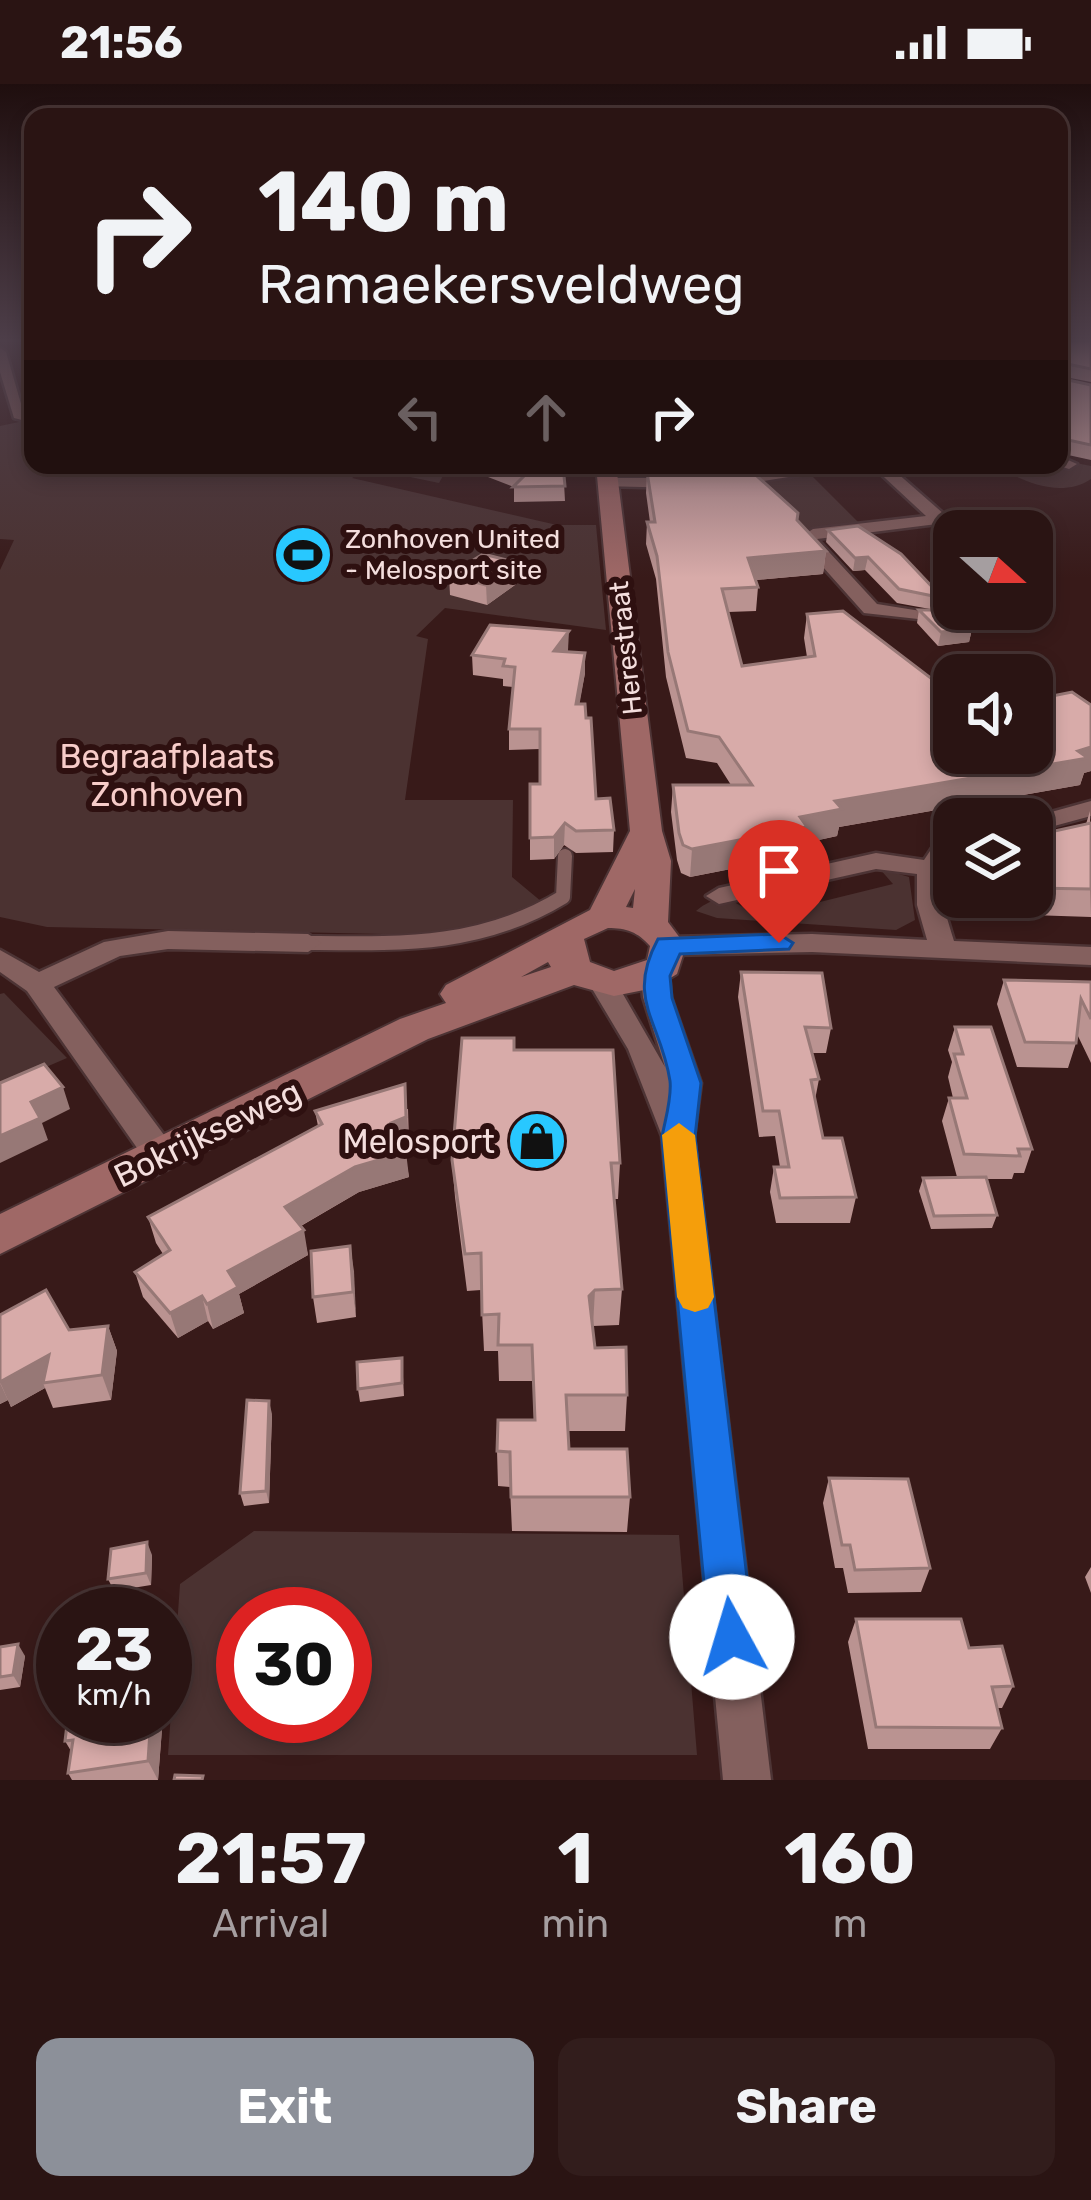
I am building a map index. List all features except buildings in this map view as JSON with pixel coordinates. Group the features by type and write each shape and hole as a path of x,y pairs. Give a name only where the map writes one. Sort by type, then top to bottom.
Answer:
{"street":[{"path":"607,474 722,483 788,474"},
{"name":"Herestraat","path":"607,474 646,831 654,861 657,998 686,1083 678,1137 747,1780"},
{"path":"889,474 939,519 813,534 807,539 871,609 920,616"},
{"path":"1053,819 1091,808"},
{"path":"646,831 604,916 574,928 581,964 632,983 658,948"},
{"path":"933,860 927,888 943,949"},
{"path":"719,896 876,861 928,868"},
{"path":"604,916 658,948 812,943 1091,956"},
{"path":"37,984 114,948 168,940 308,943"},
{"path":"0,959 37,984 160,1156"},
{"name":"Herestraat","path":"581,964 643,1049 678,1137"},
{"name":"Bokrijkseweg","path":"0,1235 414,1029 581,964"}],"lane":[{"path":"308,943 471,941 503,933 563,897 565,856"}],"green space":[{"name":"Begraafplaats Zonhoven","path":"24,421 24,474 358,474 352,478 557,525 596,525 606,630 445,608 416,636 428,639 405,800 513,800 512,877 542,902 480,932 430,935 47,927 0,917 0,570 14,540 0,539 0,426"},
{"path":"1068,463 1091,466 1091,479 1055,488 1012,474 1068,474"},
{"path":"396,474 444,474 439,483"},
{"path":"810,474 863,527 794,533 780,523 763,478"},
{"path":"879,868 909,877 915,920 896,930 717,918 696,911 712,901 727,900 755,918 893,884"},
{"path":"0,994 67,1058 0,1087"},
{"path":"254,1531 679,1535 697,1755 168,1755 169,1743 192,1743 192,1587 180,1587"}],"slow traffic":[{"path":"679,1135 695,1297"}],"place":[{"name":"Zonhoven United - Melosport site","path":"303,555"},
{"name":"Melosport","path":"537,1141"}],"route":[{"path":"732,1637 678,1137 686,1083 657,998 656,974 668,956 668,946 779,943"}]}
